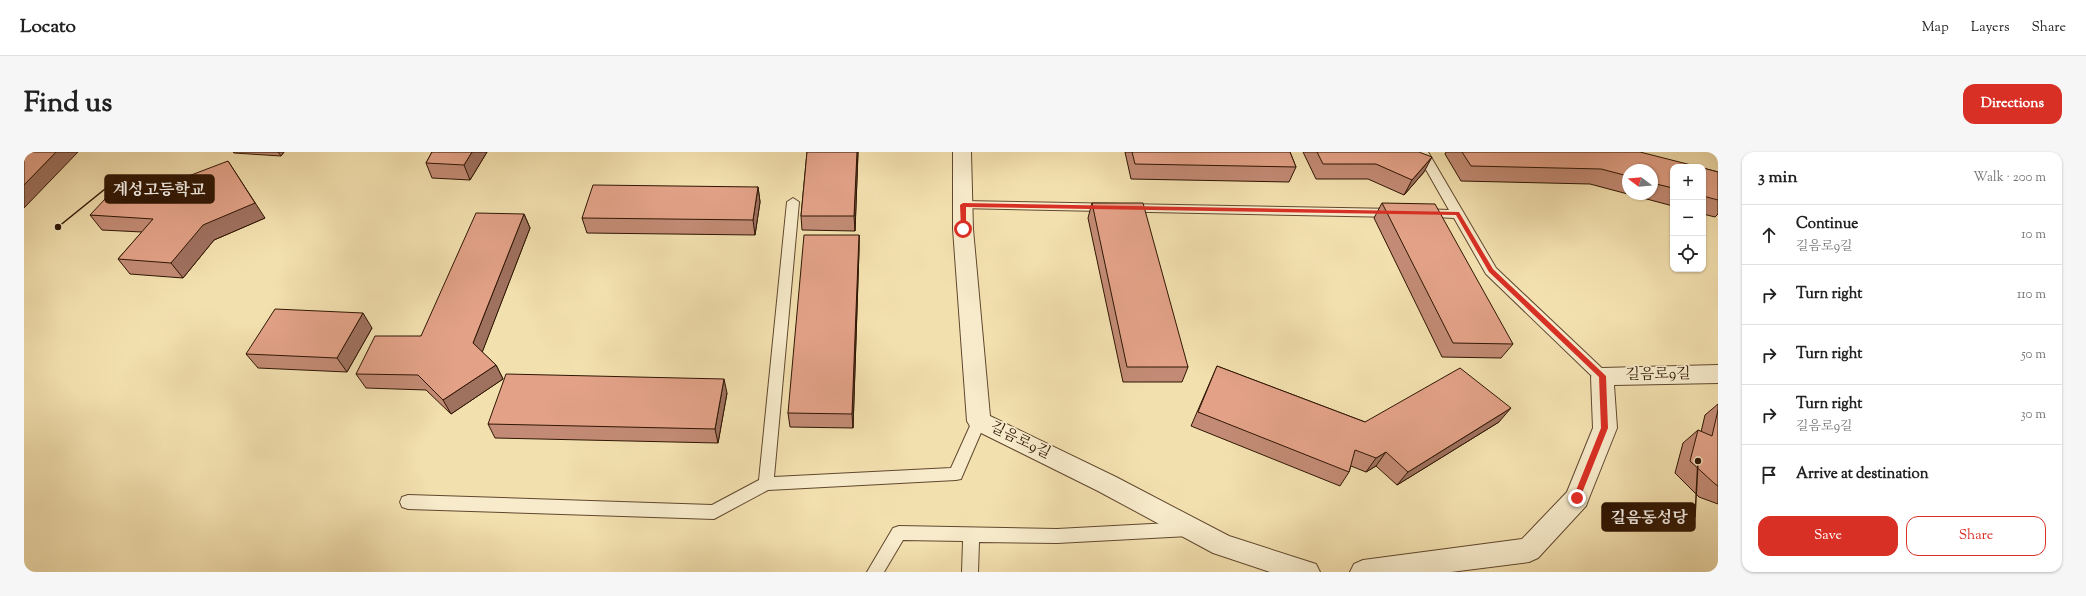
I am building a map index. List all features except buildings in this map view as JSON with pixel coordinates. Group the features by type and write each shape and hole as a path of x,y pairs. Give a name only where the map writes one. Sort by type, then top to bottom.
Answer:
{"street":[{"name":"길음로9길","path":"962,152 963,205 979,421 1107,484 1222,545 1307,572"},
{"name":"길음로9길","path":"1602,376 1718,374"},
{"path":"1363,572 1529,550 1577,498 1605,428 1602,376"}],"lane":[{"path":"1422,152 1491,271 1602,376"},
{"path":"766,484 794,202"},
{"path":"963,205 1458,214"},
{"path":"408,502 714,512 766,484 956,474 979,421"},
{"path":"875,572 899,533 1057,536 1192,529"},
{"path":"970,572 971,534"}],"place":[{"name":"계성고등학교","path":"58,227"},
{"name":"길음동성당","path":"1698,461"}],"route":[{"path":"963,229 963,205 1458,214 1491,271 1602,376 1605,428 1577,498"}]}
